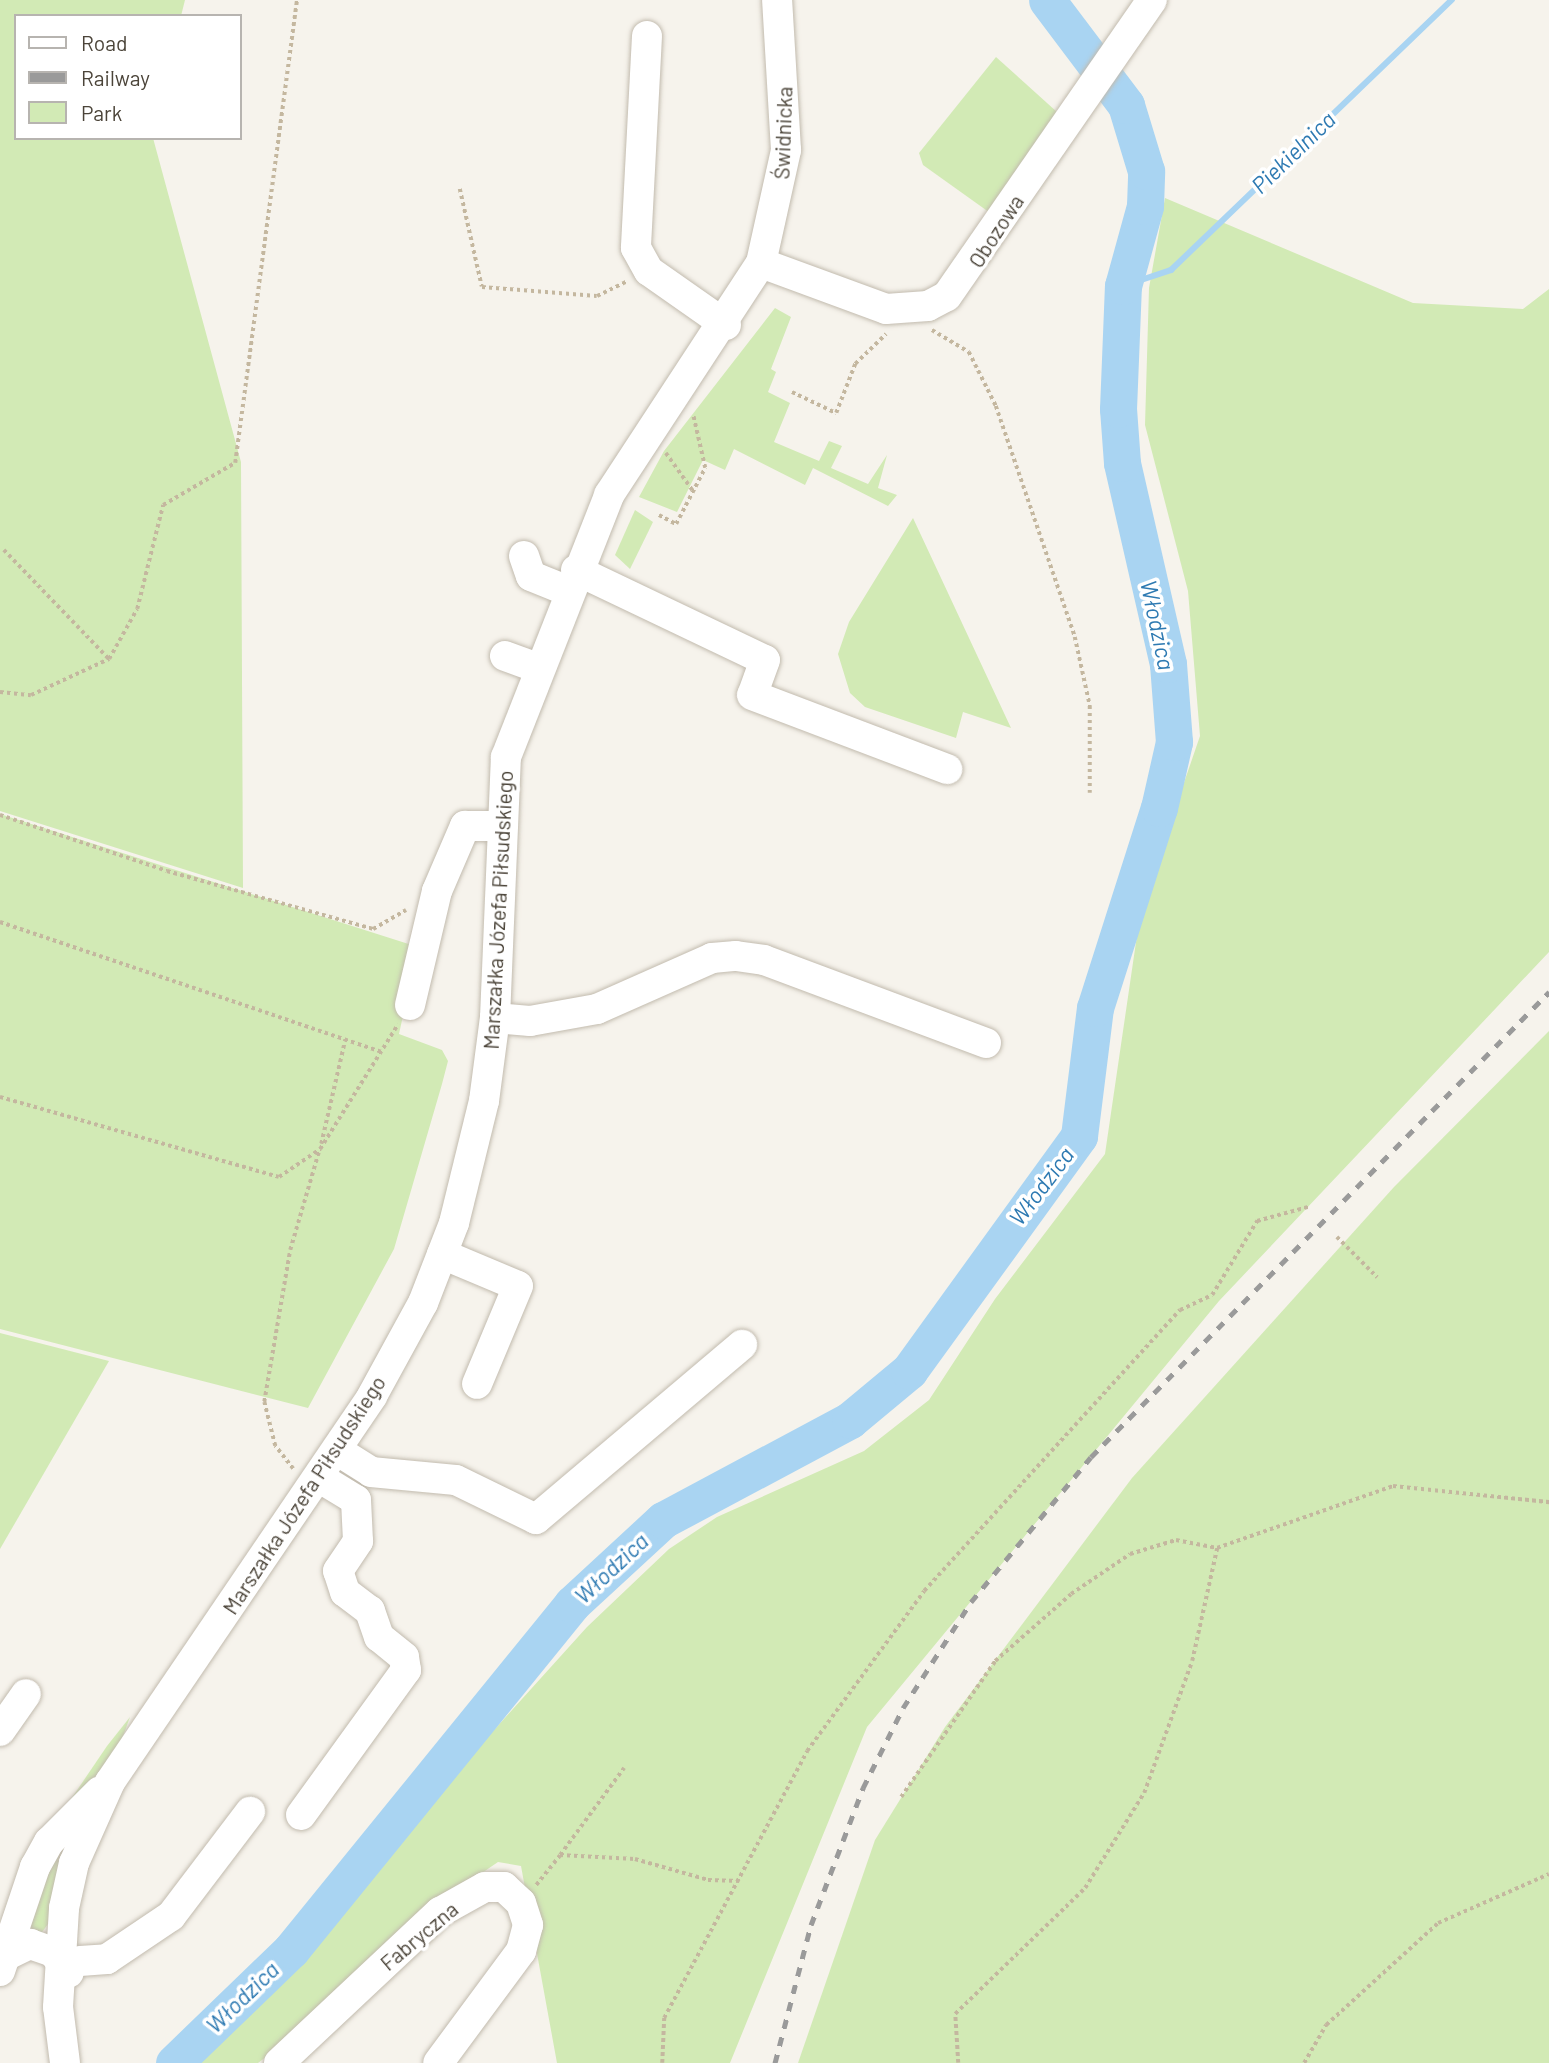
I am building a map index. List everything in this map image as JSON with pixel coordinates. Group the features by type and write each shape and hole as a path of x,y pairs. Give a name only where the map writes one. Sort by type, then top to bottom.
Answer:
{"street":[{"name":"Świdnicka","path":"761,263 786,150 777,0"},
{"name":"Obozowa","path":"761,263 868,304 906,309 928,306 966,278 1113,52 1152,0"},
{"path":"648,36 636,248 649,271 726,324"},
{"name":"Marszałka Józefa Piłsudskiego","path":"70,1960 74,1863 110,1782 310,1477 338,1451 423,1303 442,1254 484,1101 495,1018 499,826 506,757 572,581 609,495 726,324 761,263"},
{"path":"524,556 531,576 572,581 765,660 752,695 947,769"},
{"path":"505,656 538,668"},
{"path":"410,1005 437,891 465,826 499,826"},
{"path":"495,1018 530,1021 597,1009 712,958 736,956 764,960 986,1043"},
{"path":"442,1254 518,1286 477,1384"},
{"path":"338,1451 372,1472 456,1480 536,1519 742,1345"},
{"path":"300,1815 406,1670 404,1657 379,1637 370,1611 345,1592 338,1571 358,1541 356,1500 310,1477"},
{"path":"0,1731 26,1694"},
{"name":"Marszałka Józefa Piłsudskiego","path":"70,1960 99,1842 141,1737"},
{"path":"2,1960 49,1842 110,1782"},
{"path":"2,1960 30,1944 70,1960 107,1959 172,1916 250,1812"},
{"name":"Fabryczna","path":"279,2063 440,1912 485,1887 504,1887 520,1903"},
{"path":"438,2063 521,1951 528,1925 520,1903"},
{"path":"70,1960 70,2057"}],"path":[{"path":"0,692 31,695 109,659 136,609 163,505 235,463 297,0"},
{"path":"460,188 482,287 597,296 649,271"},
{"path":"792,392 836,413 855,365 906,309 969,352 996,406 1075,637 1090,706 1090,793"},
{"path":"659,515 676,524 705,468 692,413"},
{"path":"664,451 693,491"},
{"path":"4,550 109,659"},
{"path":"0,815 167,871 373,929 437,891"},
{"path":"0,922 381,1052"},
{"path":"0,1097 279,1177 320,1149 410,1005"},
{"path":"310,1477 275,1446 264,1402 290,1250 320,1149 345,1040"},
{"path":"663,2063 664,2018 740,1881 807,1751 924,1591 1180,1310 1212,1295 1257,1221 1308,1207"},
{"path":"1338,1237 1377,1277"},
{"path":"901,1797 995,1661 1071,1594 1130,1554 1176,1540 1217,1548 1393,1486 1549,1502"},
{"path":"958,2063 955,2014 1085,1888 1144,1793 1192,1661 1217,1548"},
{"path":"520,1903 560,1855 624,1768"},
{"path":"560,1855 635,1858 708,1880 740,1881"},
{"path":"1304,2063 1326,2025 1438,1923 1549,1874"}],"green space":[{"path":"0,0 185,0 182,14 14,14 14,140 154,140 241,462 243,888 0,811"},
{"path":"996,57 1057,112 993,215 923,165 919,153"},
{"path":"1165,198 1413,303 1523,309 1549,289 1549,952 1219,1301 867,1727 730,2063 557,2063 521,1866 498,1862 410,1922 326,2012 258,2063 195,2063 303,1962 485,1740 587,1627 669,1549 717,1517 864,1451 929,1400 995,1299 1105,1154 1141,908 1200,736 1188,591 1145,425 1149,288"},
{"path":"775,308 791,317 771,369 776,372 768,392 790,403 774,442 819,461 829,441 842,446 831,468 868,484 887,455 878,488 897,495 888,506 813,468 805,485 734,449 725,470 703,460 677,512 639,497 664,451"},
{"path":"635,510 653,522 630,569 615,555"},
{"path":"913,518 1011,728 963,712 956,738 865,707 850,693 838,654 849,622"},
{"path":"0,814 418,947 399,1034 442,1050 448,1061 394,1249 308,1408 0,1329"},
{"path":"1549,1031 1549,2063 798,2063 875,1840 945,1727 1132,1478 1394,1187"},
{"path":"0,1333 109,1361 0,1549"},
{"path":"130,1717 111,1769 65,1808 107,1746"},
{"path":"68,1839 48,1924 40,1935 26,1934 42,1869"}],"waterway":[{"name":"Włodzica","path":"174,2063 291,1950 572,1604 663,1520 850,1420 909,1371 1079,1136 1095,1008 1159,808 1174,742 1168,664 1122,463 1118,409 1123,286 1145,206 1146,171 1126,105 1047,0"},
{"name":"Piekielnica","path":"1123,286 1171,270 1452,0"}],"railway":[{"path":"775,2063 811,1925 863,1788 903,1708 971,1602 1091,1457 1549,992"}]}
